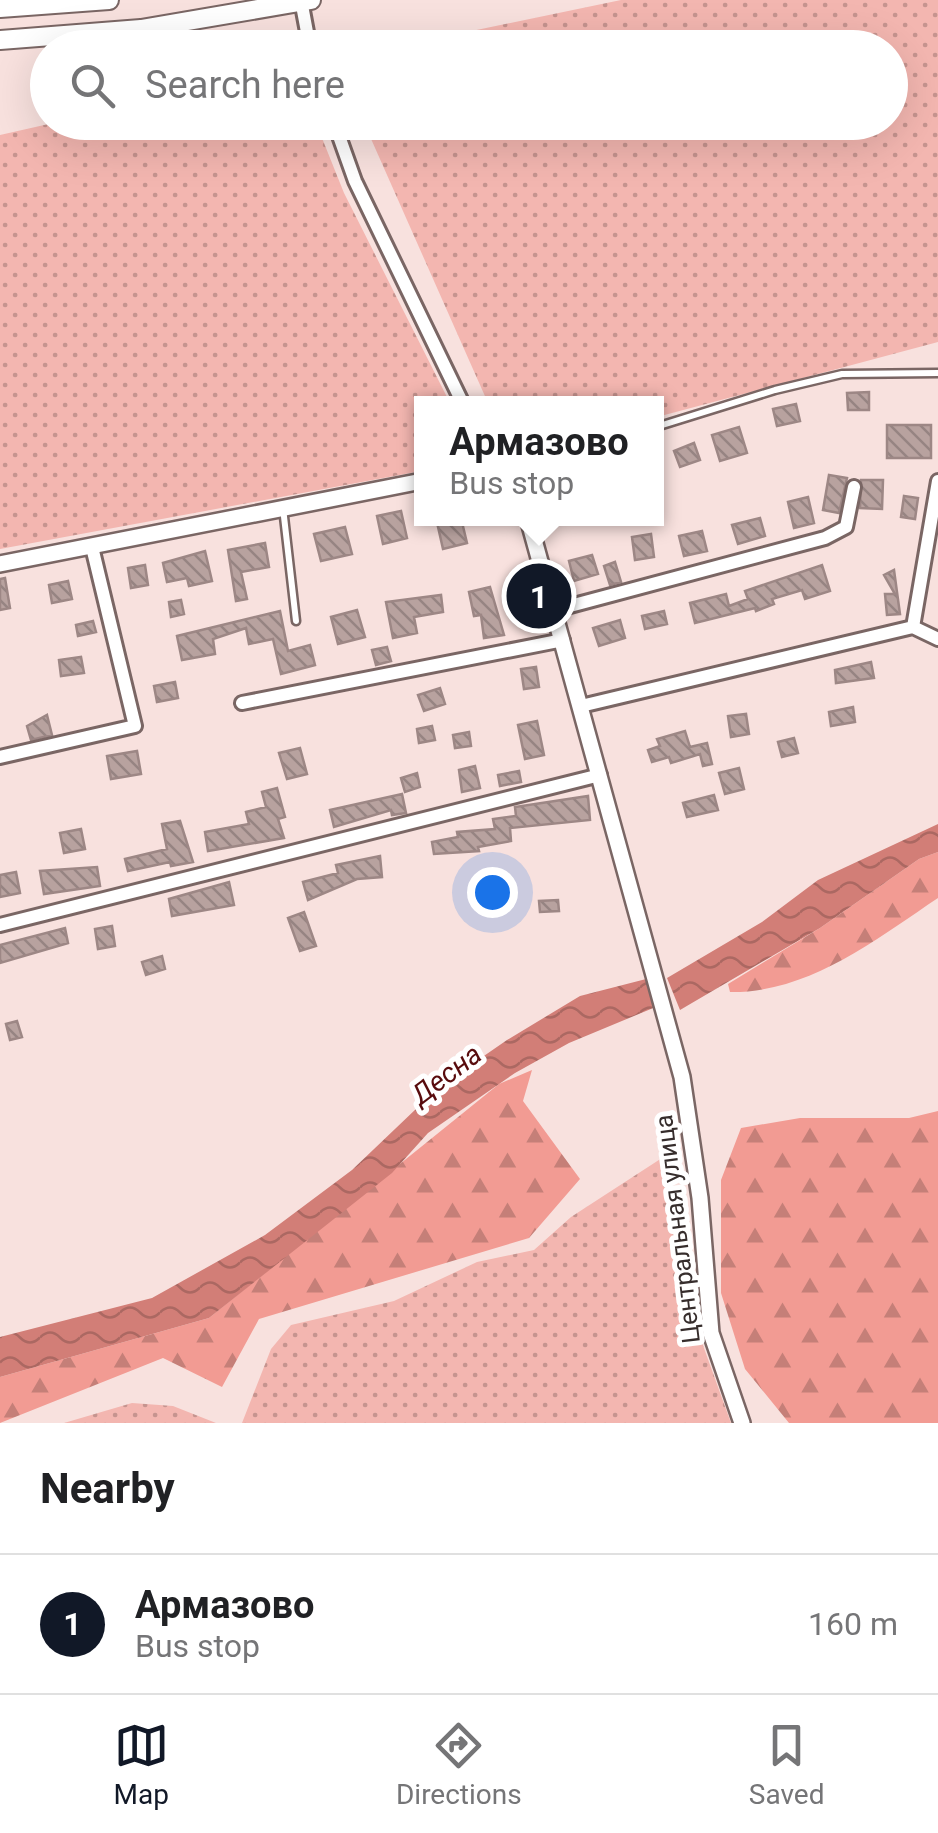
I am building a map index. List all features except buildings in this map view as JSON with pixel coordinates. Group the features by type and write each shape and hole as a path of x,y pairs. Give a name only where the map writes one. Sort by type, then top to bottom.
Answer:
{"main road":[{"path":"0,8 109,0"},
{"path":"129,30 305,0"},
{"path":"0,40 30,38"}],"street":[{"path":"305,0 308,30"},
{"path":"340,140 355,181 459,396"},
{"path":"913,626 938,481"},
{"path":"0,564 414,483"},
{"path":"555,610 825,538 846,527 854,487"},
{"name":"Центральная улица","path":"530,526 690,1115 711,1332 742,1423"},
{"path":"0,757 135,726 92,547"},
{"path":"581,706 913,626 938,639"},
{"path":"242,703 563,640"},
{"path":"0,926 600,775"}],"lane":[{"path":"664,424 842,374 938,373"},
{"path":"283,508 296,621"}],"shaded area":[{"path":"621,0 938,0 938,342 664,415 664,396 485,396 372,140 908,140 908,30 477,30"},
{"path":"30,128 30,140 323,140 344,193 446,396 414,396 414,472 0,549 0,135"},
{"path":"665,1156 696,1326 731,1423 242,1423 271,1349 291,1325 394,1301 477,1262 534,1250 571,1217"},
{"path":"132,1403 173,1406 216,1423 64,1423"}],"green space":[{"path":"938,852 938,898 890,931 814,974 759,990 730,992 728,984 820,928 919,859"},
{"path":"532,1070 523,1101 580,1179 529,1238 259,1319 222,1387 163,1358 0,1423 0,1377 209,1318 499,1084"},
{"path":"938,1111 938,1423 789,1423 745,1369 721,1293 721,1180 741,1128 800,1118 909,1118"}],"water":[{"path":"938,824 938,852 919,859 820,928 680,1010 667,978 762,922 818,880"},
{"path":"650,978 658,1006 569,1043 515,1073 428,1133 392,1173 209,1318 0,1377 0,1337 152,1298 265,1235 352,1170 439,1087 507,1040 580,996"}],"place":[{"name":"Армазово","path":"539,596"}],"water label":[{"name":"Десна","path":"446,1074"}]}
